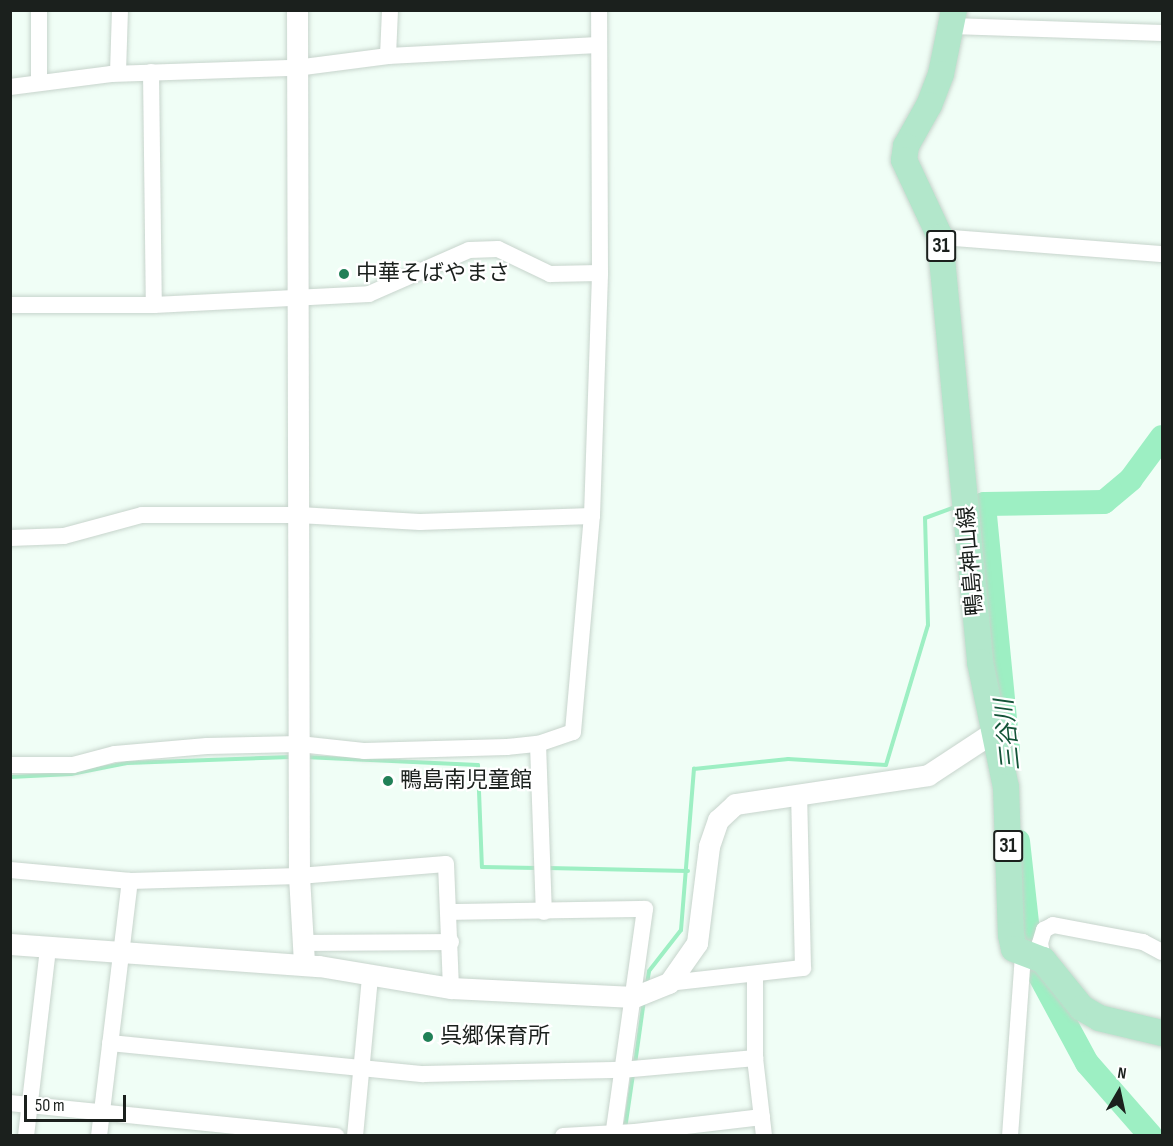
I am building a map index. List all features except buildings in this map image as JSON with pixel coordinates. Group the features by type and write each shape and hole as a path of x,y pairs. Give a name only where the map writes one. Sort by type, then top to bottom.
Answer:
{"main road":[{"name":"鴨島神山線","path":"953,18 941,74 929,105 906,146 904,160 940,237 980,662 1006,787 1011,935 1014,949 1032,957 1082,1008 1099,1018 1162,1033"}],"street":[{"path":"39,10 39,83"},
{"path":"118,74 120,10"},
{"path":"297,10 299,876 304,964"},
{"path":"388,56 390,10"},
{"path":"10,765 73,765 115,754 207,746 300,755 538,744 573,732 592,516 600,273 599,10"},
{"path":"953,18 1162,33"},
{"path":"10,87 118,74 296,68 388,56 598,45"},
{"path":"151,72 154,305"},
{"path":"940,237 1162,254"},
{"path":"10,305 154,305 299,300 369,294 469,250 498,249 550,274 600,273"},
{"path":"10,538 64,536 142,515 299,515 420,522 592,516"},
{"path":"613,1134 621,1070 652,990 697,943 709,846 718,820 735,804 928,775 995,731"},
{"path":"538,744 544,912"},
{"path":"10,944 121,954 304,964 451,987 652,990 803,968 799,793"},
{"path":"10,870 130,881 299,876 446,864 450,912 451,987"},
{"path":"99,1136 130,881"},
{"path":"450,912 645,909 652,990"},
{"path":"1010,1136 1032,957 1044,930 1053,924 1143,942 1162,952"},
{"path":"303,943 451,942"},
{"path":"26,1136 48,948"},
{"path":"754,974 756,1058 764,1136"},
{"path":"355,1136 370,976"},
{"path":"110,1043 362,1071 423,1074 621,1070 756,1058"},
{"path":"10,1103 336,1136"},
{"path":"562,1136 635,1132 762,1117"}],"waterway":[{"name":"三谷川","path":"1008,750 984,504 1104,502 1131,479 1162,437"},
{"path":"647,984 649,971 681,930 694,769 788,759 886,765 928,625 925,518 956,507"},
{"path":"10,777 71,774 127,763 291,757"},
{"path":"304,757 478,765 482,867 537,868"},
{"name":"三谷川","path":"1018,841 1030,950 1039,974 1087,1063 1151,1136"},
{"path":"548,868 688,871"},
{"path":"635,1064 644,1000"},
{"path":"625,1129 633,1074"}],"place":[{"name":"中華そばやまさ","path":"344,274"},
{"name":"鴨島南児童館","path":"388,781"},
{"name":"呉郷保育所","path":"428,1037"}]}
